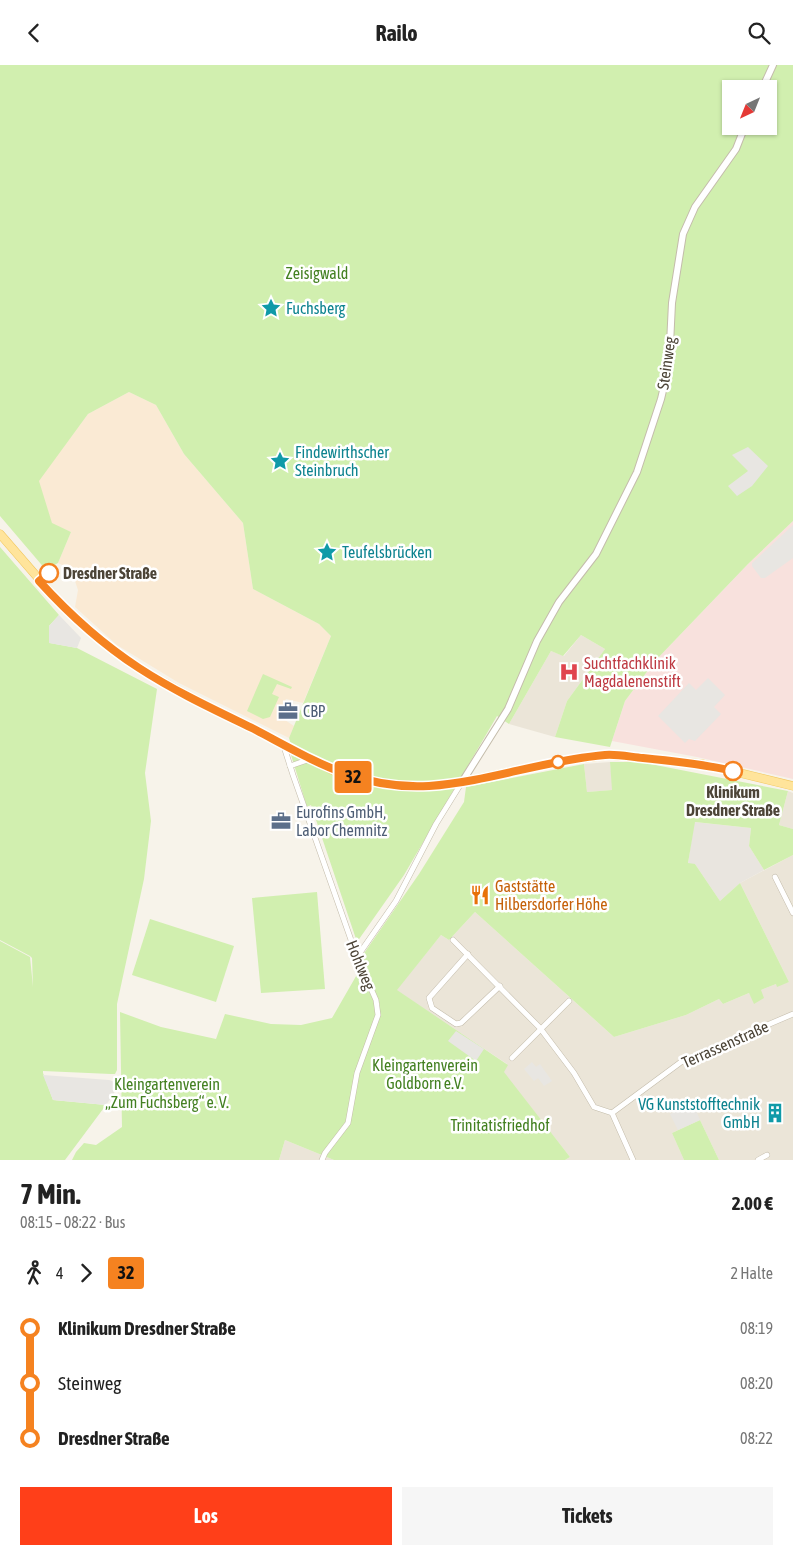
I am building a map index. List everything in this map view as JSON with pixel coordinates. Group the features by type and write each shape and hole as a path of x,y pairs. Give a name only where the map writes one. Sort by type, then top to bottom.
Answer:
{"main road":[{"path":"0,534 65,609 102,641 162,682 340,774 381,784 427,786 462,782 556,762 608,755 703,764 793,786"}],"street":[{"path":"766,80 773,65"},
{"name":"Steinweg","path":"357,957 399,894 436,824 508,709 537,641 559,602 596,554 637,472 661,399 669,365 672,303 683,234 695,207 736,149 742,135"},
{"name":"Hohlweg","path":"287,746 285,750 290,766 357,957 376,999 378,1015 357,1073 348,1123 325,1153 322,1160"},
{"path":"290,766 310,759"},
{"path":"775,877 793,913"},
{"path":"453,940 540,1028 574,1073 594,1107 612,1113 633,1160"},
{"path":"468,954 429,998 432,1008 456,1024 462,1023 500,986"},
{"path":"512,1057 569,1001"},
{"name":"Terrassenstraße","path":"612,1113 681,1062 793,1014"},
{"path":"758,1160 767,1155"}],"shaded area":[{"path":"129,392 156,405 184,454 243,523 253,589 319,624 331,636 303,703 286,699 279,716 294,726 289,738 179,683 117,645 75,607 78,590 71,569 58,563 71,532 52,524 38,481 88,414"},
{"path":"748,447 768,466 752,486 737,496 728,486 748,471 732,455"},
{"name":"Klinikum Dresdner Straße","path":"793,521 793,779 697,757 612,741 625,701 655,661 748,564"},
{"path":"793,525 793,558 765,578 761,578 752,566 752,563"},
{"path":"59,615 81,638 77,648 49,643 49,626"},
{"path":"581,635 605,649 567,701 555,737 509,724 551,651 564,656"},
{"path":"708,678 725,695 714,707 721,714 695,741 689,739 685,743 658,716 689,683 696,690"},
{"path":"610,762 613,790 587,792 584,764"},
{"path":"788,791 793,793 793,829 779,825"},
{"path":"694,822 751,828 749,846 764,870 740,883 720,901 695,864 688,864"},
{"path":"793,855 793,1160 719,1160 700,1120 672,1133 684,1160 565,1160 570,1157 503,1072 507,1064 396,990 441,935 449,940 475,912 614,1037 686,1015 719,999 723,1004 749,993 755,1003 761,990 776,984 789,982 740,883"},
{"path":"456,1031 484,1049 476,1061 448,1041"},
{"path":"532,1062 536,1067 540,1064 552,1081 544,1086 538,1078 534,1081 524,1069"},
{"path":"43,1075 109,1080 115,1082 114,1094 106,1105 53,1100"},
{"path":"693,1103 700,1120 678,1130 670,1114"},
{"path":"285,1140 334,1160 279,1160"}],"green space":[{"name":"Zeisigwald","path":"0,65 793,65 793,521 748,564 655,661 625,701 610,747 555,737 567,701 605,649 581,635 563,656 551,651 509,724 497,716 404,875 357,942 311,805 307,807 291,755 295,757 289,738 331,636 319,624 253,589 243,523 184,454 156,405 129,392 88,414 39,481 52,523 71,532 58,563 46,570 0,516"},
{"path":"0,547 59,615 49,626 50,643 77,648 157,689 145,773 151,821 144,879 117,1004 117,1070 115,1074 43,1071 53,1100 106,1105 65,1160 0,1160 0,941 30,957 33,987 32,958 0,940"},
{"path":"263,674 292,687 291,689 277,684 272,694 279,697 270,717 263,719 247,711"},
{"path":"610,762 640,762 788,791 779,825 793,829 793,855 764,870 749,846 751,828 695,822 688,863 695,864 720,901 740,883 789,982 777,987 776,984 761,990 764,998 754,1004 749,993 723,1004 719,999 686,1015 614,1037 475,912 449,940 441,935 397,990 508,1065 504,1072 570,1157 565,1160 334,1160 285,1140 279,1160 72,1160 84,1143 96,1145 122,1127 120,1012 161,1027 216,1039 225,1014 271,1024 301,1025 332,1018 359,971 374,1001 380,1005 360,959 419,874 464,802 466,787 584,764 587,792 612,790"},
{"path":"317,892 325,989 261,993 252,898"},
{"path":"150,919 234,946 216,1002 132,975"},
{"path":"700,1120 719,1160 684,1160 672,1133"}],"bus line":[{"name":"32","path":"49,573 39,581 65,609 102,641 138,668 340,774 381,784 427,786 462,782 556,762 608,755 703,764 733,771"}],"place":[{"name":"Fuchsberg","path":"271,308"},
{"name":"Findewirthscher Steinbruch","path":"280,461"},
{"name":"Teufelsbrücken","path":"327,552"},
{"name":"Dresdner Straße","path":"49,573"},
{"name":"Suchtfachklinik Magdalenenstift","path":"569,672"},
{"name":"CBP","path":"288,711"},
{"name":"Klinikum Dresdner Straße","path":"733,771"},
{"name":"Eurofins GmbH, Labor Chemnitz","path":"281,821"},
{"name":"Gaststätte Hilbersdorfer Höhe","path":"480,895"},
{"name":"VG Kunststofftechnik GmbH","path":"775,1113"}],"park label":[{"name":"Kleingartenverein Goldborn e.V.","path":"425,1074"},
{"name":"Kleingartenverein „Zum Fuchsberg“ e. V.","path":"167,1093"},
{"name":"Trinitatisfriedhof","path":"500,1125"}]}
